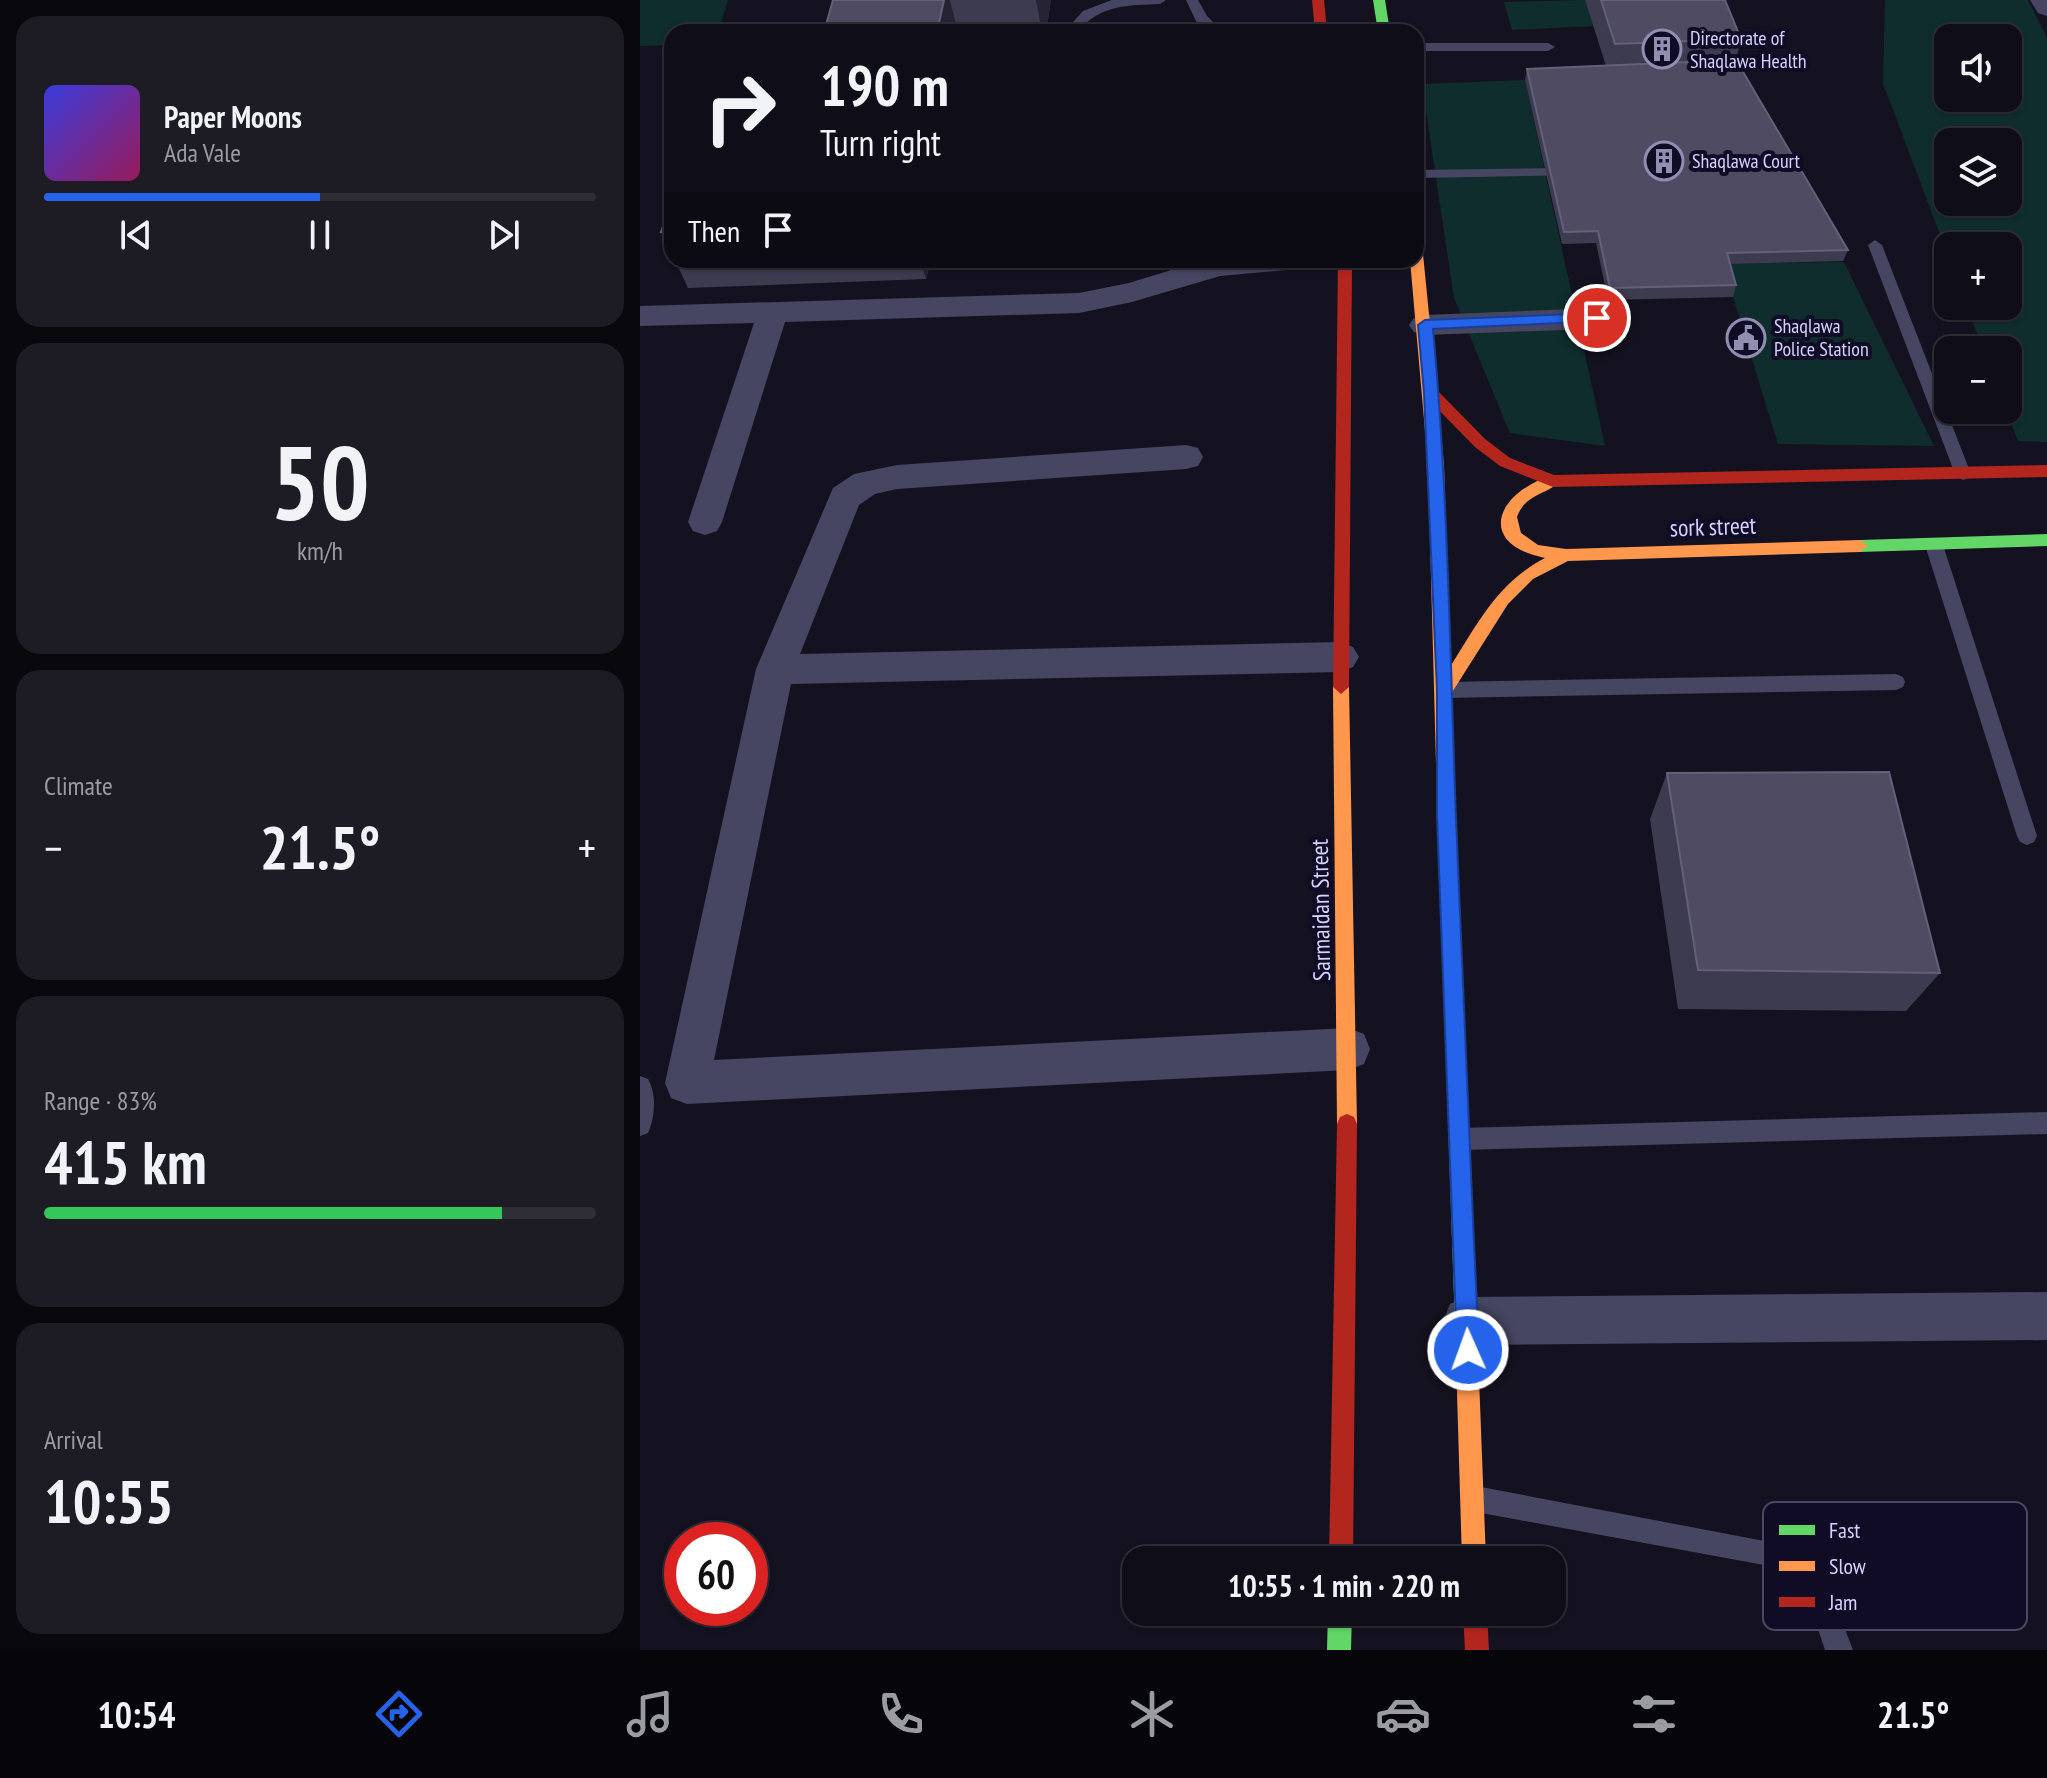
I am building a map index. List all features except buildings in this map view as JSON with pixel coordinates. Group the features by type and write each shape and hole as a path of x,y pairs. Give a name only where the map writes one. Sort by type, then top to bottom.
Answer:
{"main road":[{"path":"1318,0 1320,24"},
{"path":"1379,0 1383,24"},
{"name":"Sarmaidan Street","path":"1341,1546 1348,1049 1340,657 1345,268"},
{"path":"1418,268 1431,393 1445,690 1446,816 1474,1546"},
{"name":"sork street","path":"1431,393 1480,443 1505,462 1553,481 2047,471"},
{"path":"1553,481 1535,483 1518,493 1510,516 1514,530 1524,543 1538,551 1566,555"},
{"name":"sork street","path":"1445,690 1502,600 1527,575 1566,555 2047,540"},
{"path":"1339,1650 1340,1626"},
{"path":"1476,1626 1477,1650"}],"street":[{"path":"2043,0 2047,8"},
{"path":"640,316 1079,303 1132,292 1211,268"},
{"path":"705,522 773,312"},
{"path":"1425,325 1597,318 1604,322 1608,337"},
{"path":"1186,457 897,477 866,483 845,497 775,669 687,1083 1348,1049"},
{"path":"775,669 1340,657"},
{"path":"1467,1321 2047,1316"}],"lane":[{"path":"1076,24 1082,14 1106,2 1160,0"},
{"path":"1192,0 1207,24"},
{"path":"1195,24 1201,18"},
{"path":"1424,47 1548,47"},
{"path":"1424,174 1572,172"},
{"path":"1875,245 1963,474"},
{"path":"1934,545 2027,836"},
{"path":"1445,690 1896,682"},
{"path":"640,1087 643,1092 640,1125"},
{"path":"1459,1139 2047,1123"},
{"path":"1472,1499 1763,1552"},
{"path":"1832,1630 1839,1650"}],"green space":[{"path":"640,0 728,0 720,24 664,24 664,45 640,46"},
{"path":"1585,0 1594,26 1512,30 1504,2"},
{"path":"1885,0 2028,0 2047,38 2047,442 2018,441 2011,424 2022,424 2022,336 1978,336 1972,320 2022,320 2022,232 1939,232 1883,83"},
{"path":"1525,80 1605,446 1510,433 1454,298 1424,84"},
{"path":"1844,262 1934,446 1778,444 1723,264"}],"traffic: fast":[{"path":"1379,0 1383,24"},
{"path":"1860,546 2047,540"},
{"path":"1446,801 1466,1326"},
{"path":"1339,1650 1340,1626"}],"traffic: slow":[{"path":"1417,268 1436,465 1446,801"},
{"path":"1553,481 1520,498 1512,507 1510,527 1528,547 1566,555"},
{"path":"1445,690 1502,600 1527,575 1566,555 1860,546"},
{"path":"1341,687 1347,1124"},
{"path":"1466,1326 1474,1546"}],"traffic: jam":[{"path":"1318,0 1320,24"},
{"path":"1341,687 1345,268"},
{"path":"1431,393 1480,443 1505,462 1553,481 2047,471"},
{"path":"1341,1546 1347,1124"},
{"path":"1476,1626 1477,1650"}],"place":[{"name":"Directorate of Shaqlawa Health","path":"1662,49"},
{"name":"Shaqlawa Court","path":"1664,161"},
{"name":"Shaqlawa Police Station","path":"1746,338"}],"route":[{"path":"1468,1350 1446,816 1445,690 1425,325 1597,318"}]}
